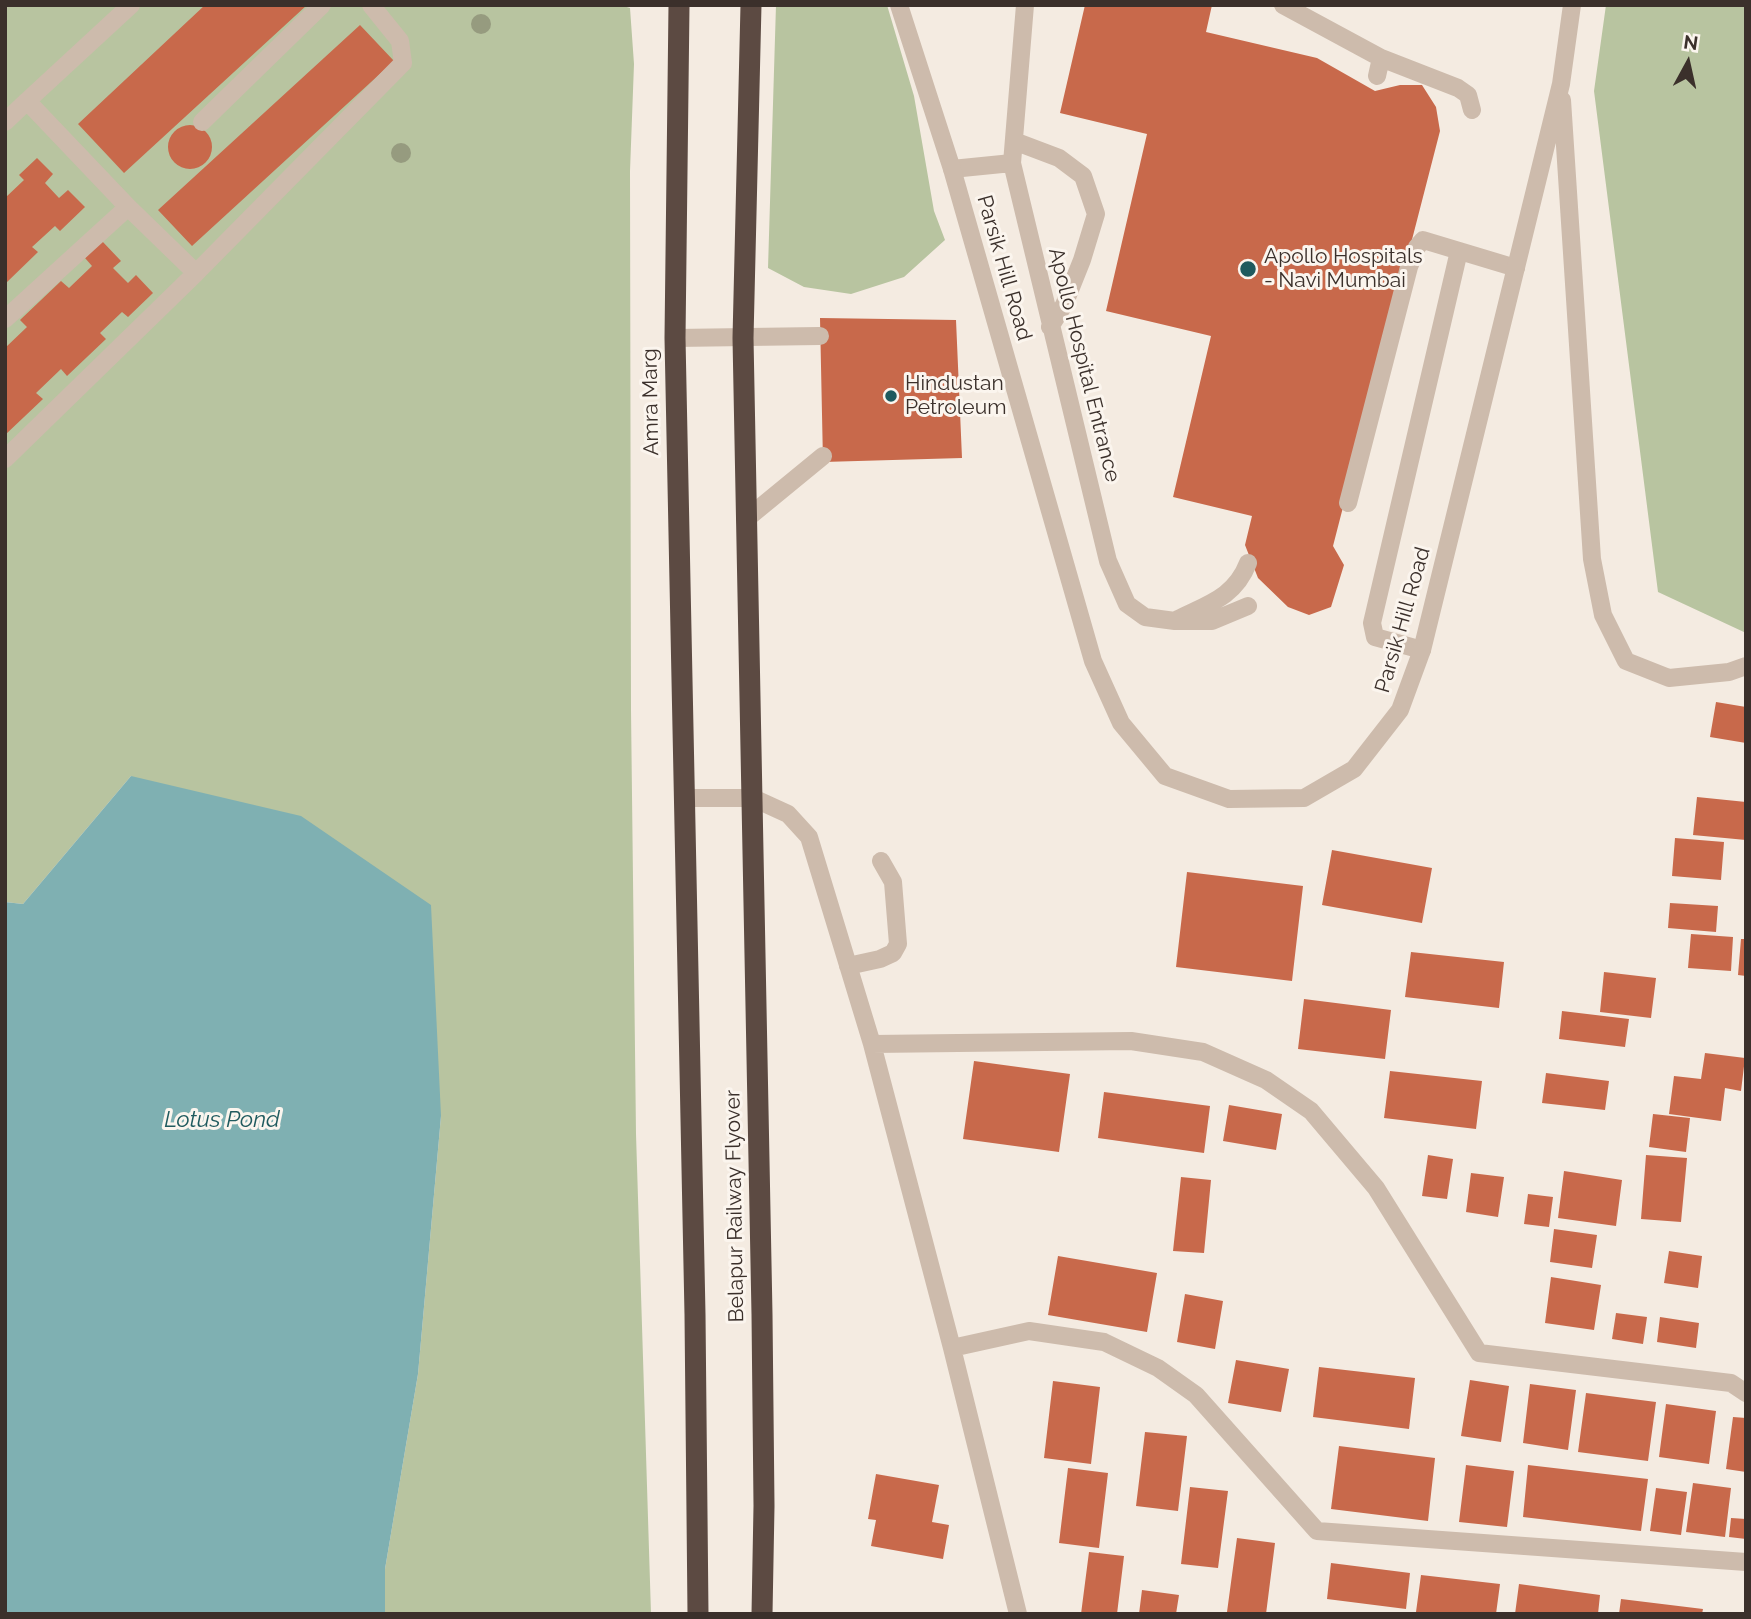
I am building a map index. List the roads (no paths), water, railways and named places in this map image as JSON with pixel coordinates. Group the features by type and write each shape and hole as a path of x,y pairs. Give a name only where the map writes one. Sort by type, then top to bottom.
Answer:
{"highway":[{"name":"Amra Marg","path":"679,5 674,338 684,798"},
{"path":"751,5 743,338 753,798"},
{"name":"Belapur Railway Flyover","path":"684,798 697,1420 698,1614"},
{"name":"Belapur Railway Flyover","path":"753,798 764,1478 762,1614"}],"street":[{"path":"5,122 131,5"},
{"path":"202,122 322,5"},
{"path":"5,459 196,273 403,63 401,41 371,5"},
{"name":"Parsik Hill Road","path":"899,5 952,169 1093,661 1121,723 1165,776 1229,799 1304,798 1354,769 1400,710 1422,650 1561,84 1572,5"},
{"name":"Apollo Hospital Entrance","path":"1025,5 1012,163 1108,561 1127,604 1145,617 1175,621 1212,621 1248,606"},
{"path":"1283,5 1381,58 1458,88 1468,95 1472,110"},
{"path":"1377,76 1381,58"},
{"path":"1561,84 1592,559 1603,615 1626,661 1669,678 1729,672 1746,666"},
{"path":"27,101 128,207 196,273"},
{"path":"1014,141 1059,158 1083,176 1097,214 1068,294 1050,327"},
{"path":"952,169 1012,163"},
{"path":"5,319 128,207"},
{"path":"1348,503 1409,267 1417,247 1423,240 1516,268"},
{"path":"1422,650 1375,637 1372,623 1459,251"},
{"path":"674,338 820,336"},
{"path":"745,520 823,456"},
{"path":"1175,621 1225,595 1242,579 1248,563"},
{"path":"684,798 753,798 788,814 809,837 872,1044 952,1349 1017,1614"},
{"path":"848,966 880,959 893,953 898,944 893,882 881,861"},
{"path":"872,1044 1131,1041 1203,1052 1266,1080 1311,1111 1376,1188 1479,1353 1731,1383 1746,1393"},
{"path":"952,1349 1029,1331 1104,1342 1158,1368 1196,1395 1317,1531 1746,1562"}],"water":[{"name":"Lotus Pond","path":"131,776 301,816 431,905 441,1116 418,1374 385,1569 385,1614 5,1614 5,902 23,904"}],"place":[{"name":"Apollo Hospitals - Navi Mumbai","path":"1248,269"},
{"name":"Hindustan Petroleum","path":"891,396"}]}
